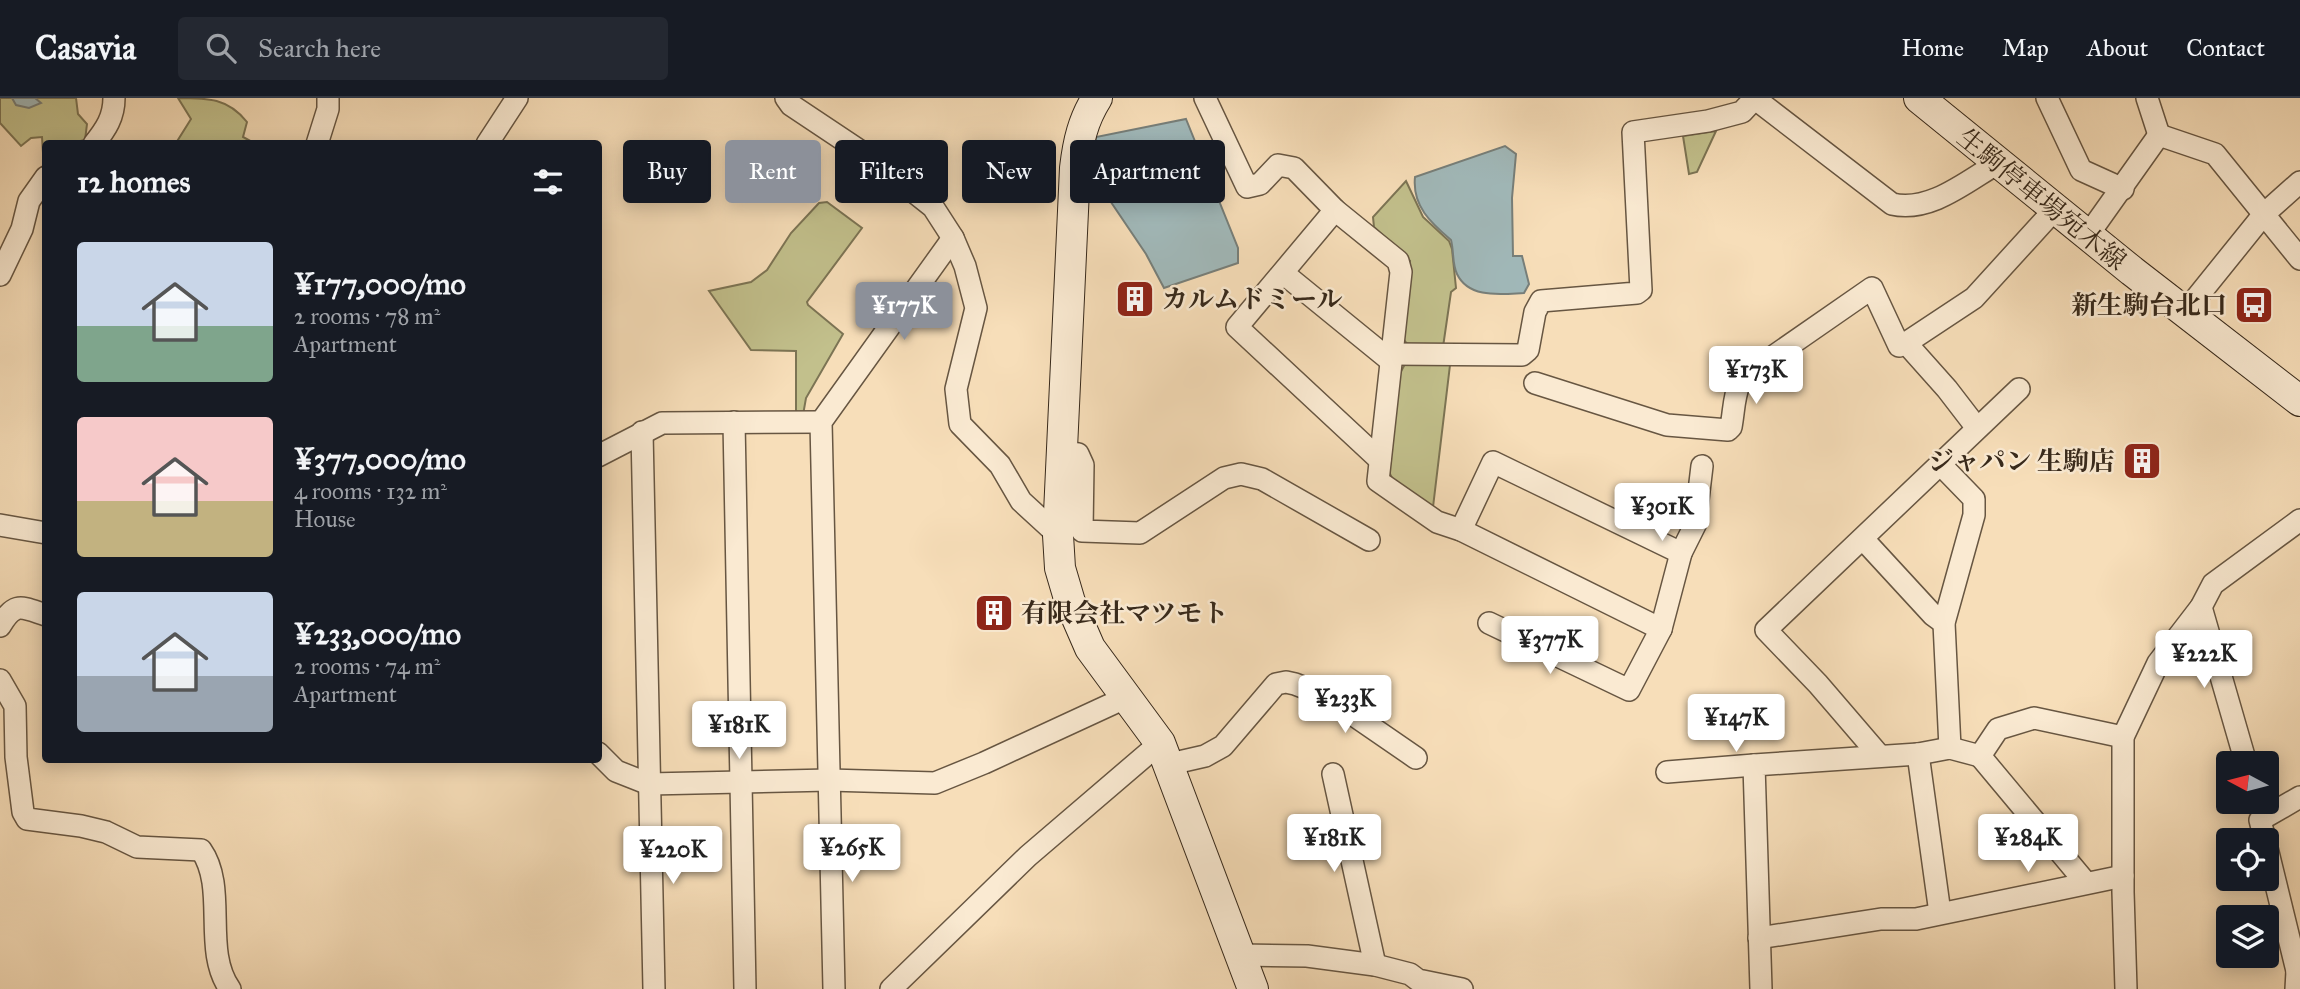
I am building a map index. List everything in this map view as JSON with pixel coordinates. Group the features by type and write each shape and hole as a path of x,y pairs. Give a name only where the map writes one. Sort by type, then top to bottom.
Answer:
{"street":[{"path":"97,140 108,126 114,109 114,98"},
{"path":"318,140 328,109 328,98"},
{"path":"489,140 517,98"},
{"path":"786,98 790,105 875,160 933,207 954,238 976,308 956,389 960,424 1000,465 1021,501 1058,536"},
{"path":"1097,98 1079,135 1074,168 1058,536 1060,568 1070,602 1090,648 1165,753 1253,989"},
{"path":"1205,98 1247,187 1260,184 1278,165 1294,167 1335,210 1398,261 1401,272 1378,481 1437,522 1461,530 1661,629"},
{"path":"1283,273 1391,357 1522,355 1528,350 1535,312 1541,301 1637,293 1641,290 1633,132 1708,121 1742,112 1754,98 1892,204 1903,207 1931,202 1998,163"},
{"name":"生駒停車場宛木線","path":"1919,98 2300,401"},
{"path":"2047,98 2081,170 2123,189"},
{"path":"2147,98 2159,135"},
{"path":"2088,235 2159,135"},
{"path":"2159,135 2215,154 2300,259"},
{"path":"2185,312 2264,214 2300,182"},
{"path":"0,275 22,229 29,201 42,183"},
{"path":"1535,383 1667,425 1728,430 1731,427 1739,383 1747,371 1761,365 1872,288 1899,346 1906,343 1974,298 2056,208"},
{"path":"1335,210 1237,327 1380,460"},
{"path":"834,989 821,422 954,238"},
{"path":"1906,343 1977,428"},
{"path":"1879,755 1818,684 1766,630 2019,389"},
{"path":"734,422 745,989"},
{"path":"602,454 662,423 821,422"},
{"path":"642,432 654,989"},
{"path":"1062,452 1077,454 1083,465 1082,531 1140,533 1224,478 1241,474 1262,479 1369,540"},
{"path":"1461,530 1493,462 1681,553"},
{"path":"1941,465 1974,499 1973,515 1944,623 1950,748"},
{"path":"1489,623 1629,690 1661,629 1681,553 1695,525 1702,466"},
{"path":"2126,989 2123,737 2158,663 2202,607 2213,584 2300,520"},
{"path":"0,525 42,532"},
{"path":"1863,539 1933,615 1944,623"},
{"path":"0,626 15,608 20,606 42,614"},
{"path":"2202,607 2243,751"},
{"path":"0,680 15,706 16,757 23,812 27,819 106,832 137,848 201,850 211,870 218,954 230,989"},
{"path":"891,989 1028,856 1165,753 1205,756 1223,746 1276,684 1286,682 1326,696 1416,758"},
{"path":"602,757 616,771 649,784 829,780 935,783 1127,697"},
{"path":"1980,756 1998,729 2034,718 2123,737"},
{"path":"1667,772 1918,754 1950,748 1980,756 2086,883"},
{"path":"1918,754 1941,913"},
{"path":"1754,765 1761,989"},
{"path":"1333,774 1375,965"},
{"path":"2294,981 2262,826 2300,797"},
{"path":"1759,938 1881,919 1916,919 2123,876"},
{"path":"1241,956 1307,956 1375,965 1410,974 1418,980 1462,989"}],"shaded area":[{"path":"0,98 76,98 78,114 87,124 85,140 31,138 21,146 0,123"},
{"path":"178,98 217,101 232,108 247,122 243,137 248,140 178,140 191,119"},
{"path":"1716,131 1697,172 1689,174 1683,136"},
{"path":"1406,181 1423,217 1449,241 1452,249 1456,288 1451,292 1443,347 1411,348 1401,337 1410,261 1374,227 1373,217"},
{"path":"827,202 862,228 807,302 843,334 806,398 803,415 796,411 796,351 751,350 709,291 751,282 767,270 791,233 821,203"},
{"path":"1405,364 1450,365 1433,507 1394,482 1387,468 1398,377"}],"water":[{"path":"12,98 35,98 41,103 29,108 16,105"},
{"path":"1186,119 1194,140 1095,140 1096,137"},
{"path":"1505,146 1516,154 1512,198 1513,256 1522,256 1529,284 1524,293 1486,293 1469,288 1457,274 1451,240 1424,213 1417,197 1415,177"},
{"path":"1112,203 1220,203 1238,248 1238,263 1164,288 1146,254"}],"place":[{"name":"カルムドミール","path":"1135,299"},
{"name":"新生駒台北口","path":"2254,305"},
{"name":"ジャパン 生駒店","path":"2142,461"},
{"name":"有限会社マツモト","path":"994,613"}]}
